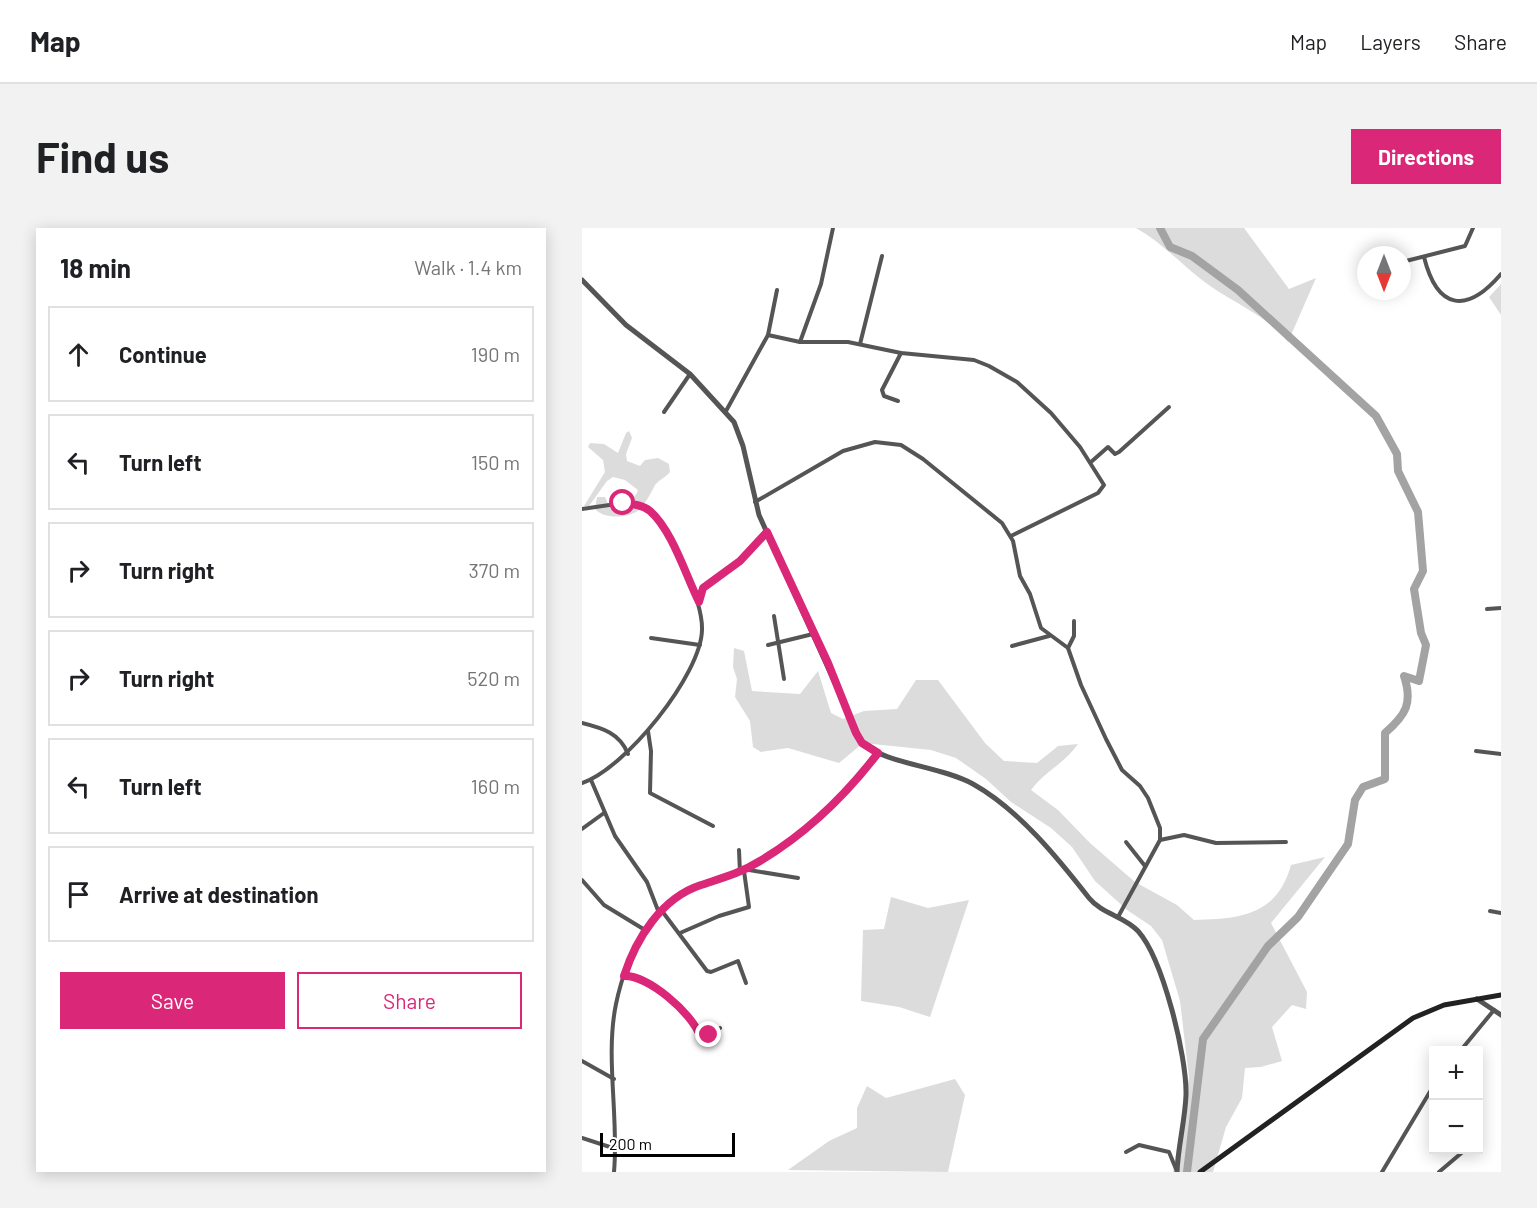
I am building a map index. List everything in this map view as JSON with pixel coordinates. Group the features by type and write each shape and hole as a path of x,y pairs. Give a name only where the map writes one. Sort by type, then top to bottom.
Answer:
{"main road":[{"path":"1200,1172 1413,1018 1444,1005 1501,995"}],"street":[{"path":"800,342 821,284 833,228"},
{"path":"1411,260 1446,249 1465,246 1473,228"},
{"path":"860,344 882,256"},
{"path":"1424,257 1437,291 1453,300 1473,297 1501,274"},
{"path":"582,280 626,325 690,374 726,411 741,439 755,502 767,532 862,743 878,753 942,770 980,789 1005,808 1039,840 1099,909 1118,917 1136,929 1144,939 1170,1000 1186,1094 1177,1171"},
{"path":"726,411 768,335 777,290"},
{"path":"768,335 800,342 830,340 901,353 974,360 1017,382 1051,413 1091,462 1104,485 1098,492 1011,536"},
{"path":"897,401 884,396 882,390 901,353"},
{"path":"664,412 690,374"},
{"path":"1091,462 1108,447 1115,454 1119,452 1169,407"},
{"path":"755,502 858,444 888,442 901,445 923,459 994,515 1011,536 1020,576 1030,594 1041,628 1068,648 1081,685 1118,762 1127,776 1140,786 1148,798 1160,828 1160,840 1118,917"},
{"path":"582,509 623,503 649,510 670,541 699,602 702,630 700,645 684,679 648,731 628,754 591,780 582,783"},
{"path":"699,602 703,588 740,561 767,532"},
{"path":"1487,609 1501,608"},
{"path":"774,616 784,679"},
{"path":"1068,648 1074,636 1074,621"},
{"path":"768,645 813,634"},
{"path":"1012,646 1049,636"},
{"path":"651,638 700,645"},
{"path":"582,723 607,729 626,748 628,754"},
{"path":"648,731 651,751 650,793 713,825"},
{"path":"626,748 633,748"},
{"path":"1476,751 1501,753"},
{"path":"614,1172 616,1149 614,1017 624,976 645,930 661,912 693,888 743,871 818,820 878,753"},
{"path":"591,780 615,836 646,882 661,912 680,933 707,971 711,972 738,961 746,983"},
{"path":"582,829 604,813"},
{"path":"1160,840 1184,835 1216,843 1286,842"},
{"path":"1126,842 1145,866"},
{"path":"680,933 708,920 749,907 739,850"},
{"path":"743,871 798,878"},
{"path":"582,880 604,905 645,930"},
{"path":"1490,911 1501,913"},
{"path":"624,976 641,979 667,997 702,1037 720,1028"},
{"path":"1478,999 1501,1015"},
{"path":"1464,1046 1494,1010"},
{"path":"582,1061 614,1080"},
{"path":"1382,1172 1429,1093"},
{"path":"582,1138 616,1149"},
{"path":"1126,1152 1139,1145 1169,1152 1177,1171"},
{"path":"1439,1172 1459,1154"}],"shaded area":[{"path":"1136,228 1244,228 1289,289 1316,278 1288,342 1259,316 1213,288"},
{"path":"1501,284 1501,315 1489,297"},
{"path":"629,431 632,438 626,454 627,461 640,466 645,460 658,458 669,464 670,472 655,485 636,512 623,516 604,515 595,509 597,497 605,497 609,506 613,507 630,501 638,490 625,480 613,477 607,481 589,506 584,506 605,472 603,460 588,447 590,443 604,444 618,453"},
{"path":"734,648 744,651 752,691 800,694 818,671 831,713 843,719 864,711 897,709 916,680 938,680 985,743 1004,761 1037,763 1058,746 1078,744 1031,790 1058,810 1090,843 1135,882 1177,905 1194,920 1241,916 1254,911 1266,905 1276,895 1285,882 1291,865 1325,857 1271,923 1307,992 1306,1009 1292,1005 1272,1027 1282,1061 1261,1067 1245,1068 1242,1098 1226,1127 1213,1172 1173,1172 1189,1077 1180,1001 1162,940 1151,926 1127,910 1095,881 1072,847 1051,828 1011,802 986,779 956,758 931,750 863,743 839,763 788,748 761,752 753,747 750,721 735,697 737,679 733,667"},
{"path":"891,897 928,908 969,900 930,1017 899,1007 861,1001 863,930 884,929"},
{"path":"955,1079 965,1095 948,1172 788,1170 829,1141 857,1128 857,1108 867,1086 886,1098"}],"waterway":[{"path":"1160,228 1170,247 1192,256 1238,290 1376,416 1397,454 1398,471 1418,512 1423,571 1414,589 1421,633 1426,645 1419,681 1404,676 1408,694 1406,708 1385,733 1385,779 1363,787 1355,800 1348,844 1298,917 1268,946 1203,1039 1187,1172"}],"route":[{"path":"623,503 643,507 654,516 670,541 699,602 703,588 732,568 767,532 828,663 856,733 862,743 878,753 850,787 818,820 801,833 744,871 693,888 655,917 645,930 624,976 635,977 647,982 675,1003 696,1027 700,1036 709,1035"}]}
